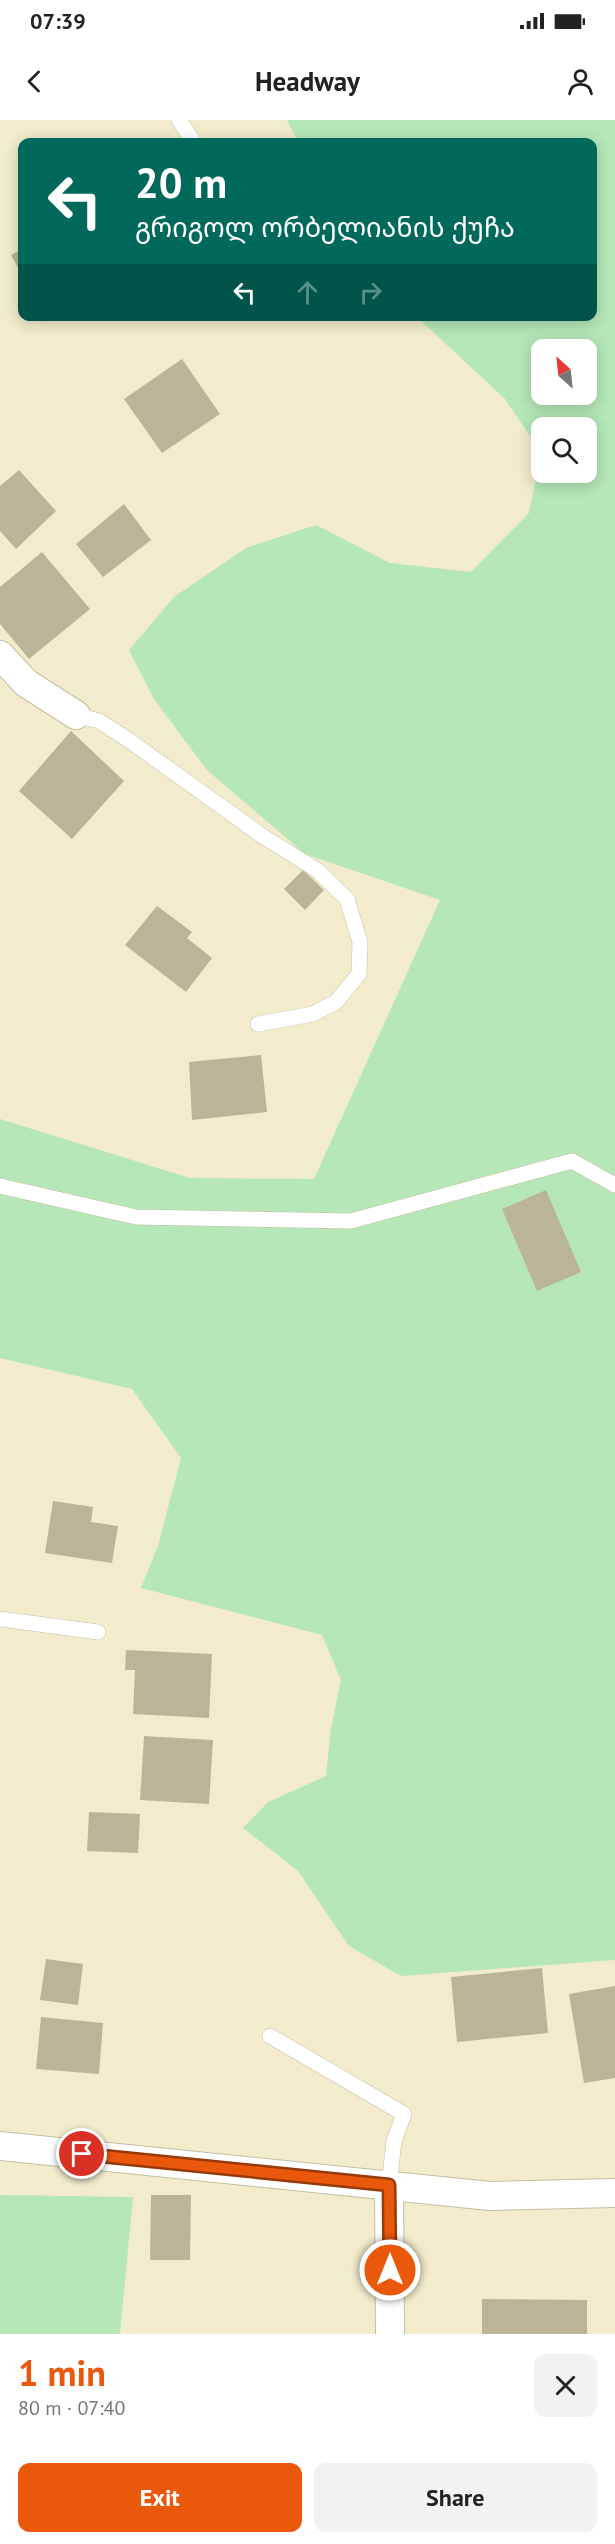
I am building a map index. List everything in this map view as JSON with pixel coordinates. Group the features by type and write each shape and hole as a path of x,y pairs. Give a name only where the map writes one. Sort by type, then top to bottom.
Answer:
{"street":[{"path":"0,655 26,683 76,715"},
{"path":"0,2146 490,2196 615,2193"},
{"path":"389,2185 390,2334"}],"lane":[{"path":"178,120 191,138"},
{"path":"76,715 99,721 130,741 264,837 316,870 347,899 360,942 359,974 336,1002 314,1014 258,1024"},
{"path":"0,1186 136,1217 351,1221 572,1161 615,1185"},
{"path":"0,1619 98,1632"},
{"path":"270,2036 404,2114 394,2141 389,2185"}],"green space":[{"path":"287,120 615,120 615,1960 401,1976 349,1946 298,1871 243,1828 268,1802 326,1776 331,1728 341,1680 322,1635 141,1588 158,1546 181,1458 132,1389 0,1358 0,1119 190,1178 314,1179 440,900 305,854 207,770 154,699 129,650 174,597 246,548 316,525 390,563 471,572 529,513 535,483 597,483 597,417 531,417 531,437 505,399 421,321 597,321 597,138 296,138"},
{"path":"0,2195 133,2197 120,2334 0,2334"}],"building":[{"path":"18,251 18,268 11,255"},
{"path":"182,359 220,414 162,453 124,399"},
{"path":"19,470 56,511 16,549 0,531 0,486"},
{"path":"124,504 151,540 103,577 76,544"},
{"path":"42,552 90,609 29,659 0,624 0,587"},
{"path":"71,731 124,781 72,839 19,791"},
{"path":"303,870 324,890 305,910 284,889"},
{"path":"157,906 192,932 187,938 212,958 186,992 125,945"},
{"path":"261,1055 267,1112 192,1120 189,1062"},
{"path":"546,1190 581,1272 537,1291 502,1209"},
{"path":"53,1501 93,1507 91,1522 118,1526 112,1563 45,1553"},
{"path":"126,1650 212,1654 209,1718 133,1714 135,1670 125,1670"},
{"path":"144,1736 213,1740 209,1804 140,1800"},
{"path":"89,1812 140,1814 138,1853 87,1851"},
{"path":"46,1959 83,1964 78,2005 40,2000"},
{"path":"542,1968 548,2033 457,2042 451,1977"},
{"path":"615,1986 615,2078 584,2083 569,1994"},
{"path":"41,2017 103,2023 99,2074 36,2069"},
{"path":"151,2195 191,2195 190,2260 150,2260"},
{"path":"482,2299 587,2300 587,2334 482,2334"}],"route":[{"path":"82,2154 389,2185 390,2270"}]}
